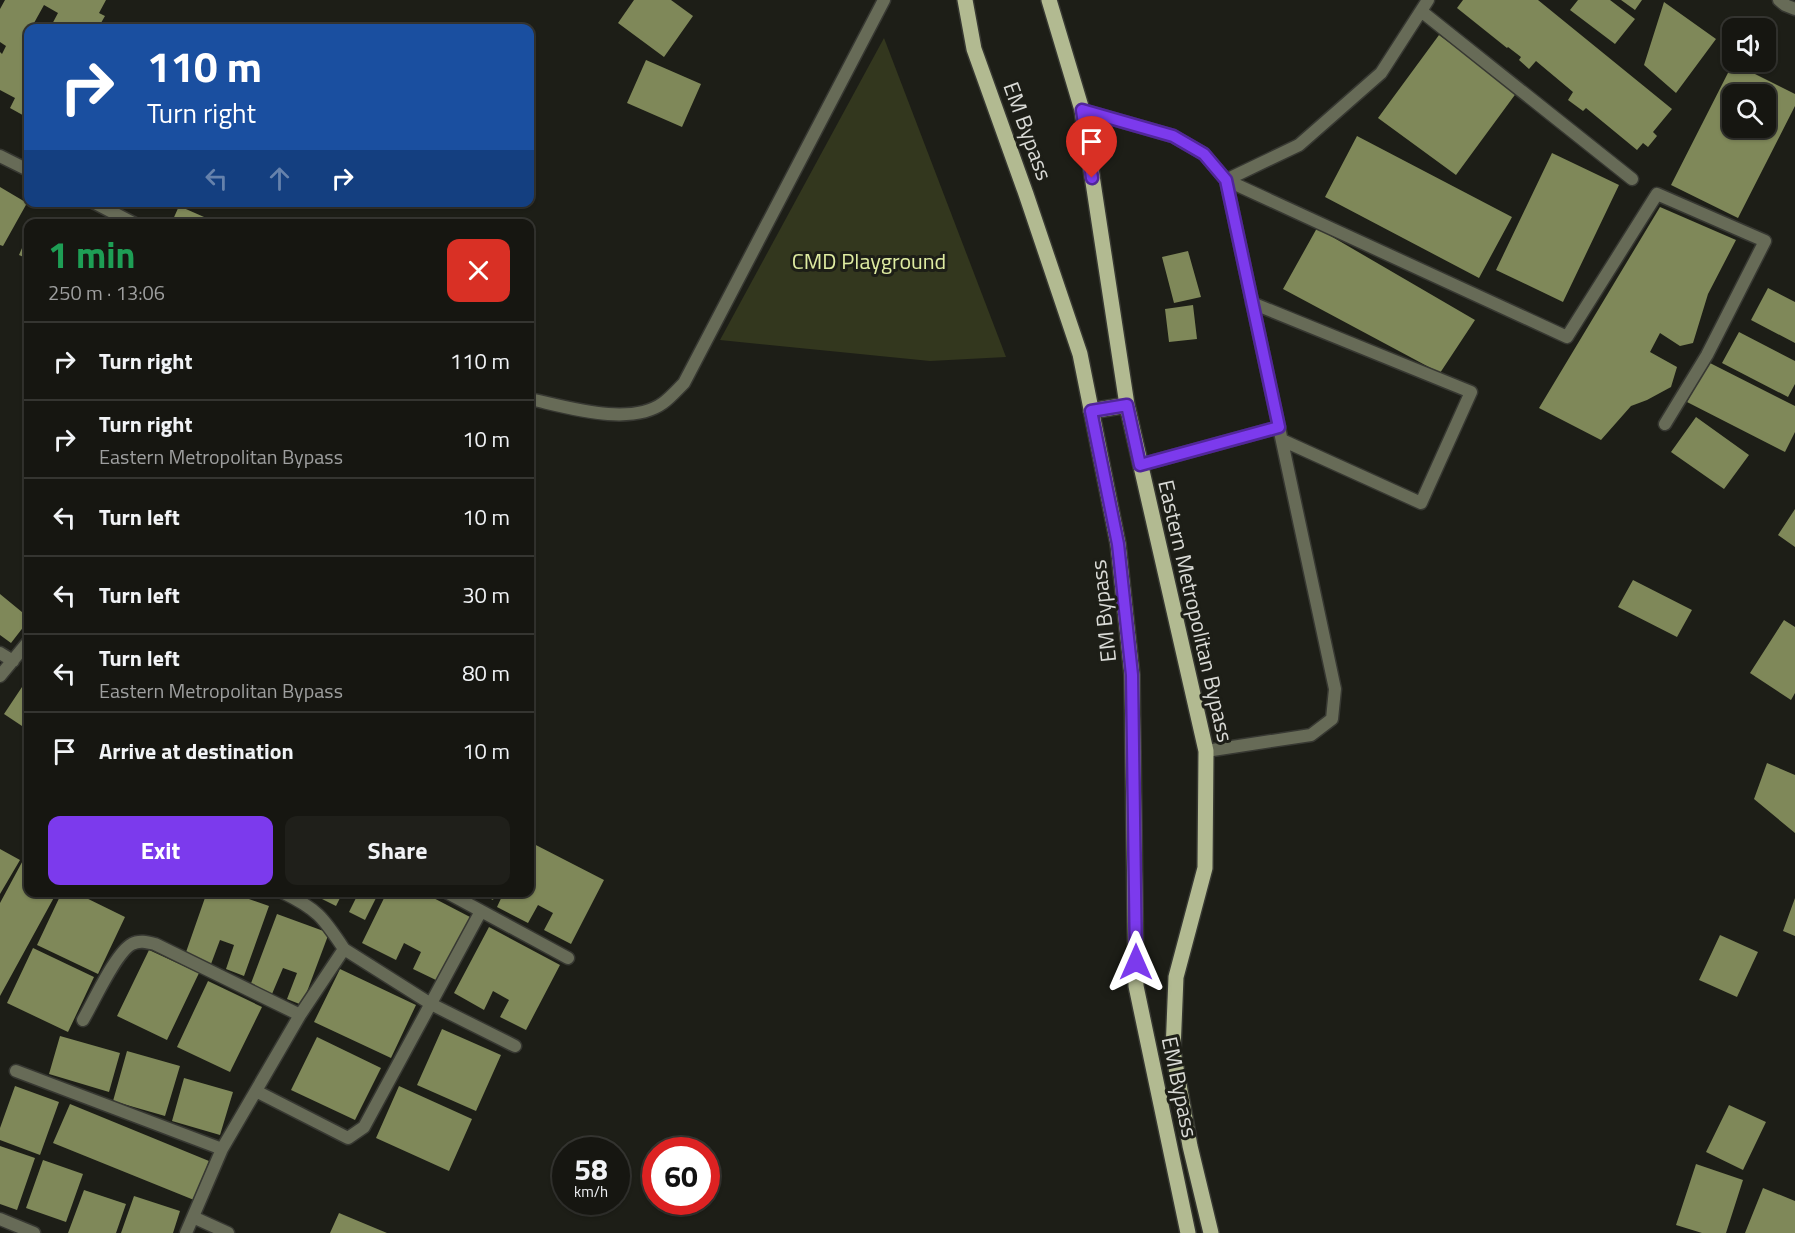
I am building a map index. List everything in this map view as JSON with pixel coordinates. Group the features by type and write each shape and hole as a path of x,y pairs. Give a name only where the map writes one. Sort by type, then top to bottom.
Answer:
{"main road":[{"name":"EM Bypass","path":"965,0 974,49 1080,354 1118,544 1132,675 1136,986 1188,1233"},
{"name":"Eastern Metropolitan Bypass","path":"1049,0 1082,110 1127,405 1206,751 1205,868 1176,977 1173,1051 1190,1146 1211,1233"},
{"path":"1091,411 1127,405"}],"street":[{"path":"534,400 599,413 629,415 662,404 684,383 884,0"},
{"path":"1779,0 1795,9"},
{"path":"1226,180 1299,145 1381,73 1425,5 1632,179"},
{"path":"1082,110 1173,136 1204,154 1226,180 1567,338 1658,194 1765,241 1707,355 1665,424"},
{"path":"0,156 24,168"},
{"path":"1206,751 1311,735 1332,720 1335,689 1226,180"},
{"path":"103,207 125,219"},
{"path":"1252,303 1471,392 1421,502 1282,440"},
{"path":"1140,465 1279,427"},
{"path":"0,676 24,647"},
{"path":"0,653 13,661"},
{"path":"292,897 306,904 322,917 344,949 431,1004 515,1047"},
{"path":"456,897 568,958"},
{"path":"256,1091 348,1138 364,1127 481,910"},
{"path":"83,1020 120,955 131,944 142,941 155,944 300,1015"},
{"path":"186,1233 222,1149 300,1015 344,949"},
{"path":"16,1071 222,1149"},
{"path":"193,1217 228,1233"},
{"path":"0,1219 34,1233"}],"green space":[{"name":"CMD Playground","path":"884,38 1006,357 930,361 720,340"}],"building":[{"path":"5,0 106,0 99,13 105,16 100,24 52,24 58,13 44,5 34,23 36,24 24,24 24,116 10,108 15,98 0,90 0,52 2,54 6,46 0,42 0,9"},
{"path":"634,0 671,0 693,16 664,57 618,23"},
{"path":"1463,0 1538,0 1672,109 1653,132 1657,136 1648,147 1643,143 1637,150 1586,108 1583,111 1568,100 1573,92 1536,61 1529,69 1519,60 1521,57 1457,8"},
{"path":"1578,0 1610,0 1635,19 1615,44 1570,10"},
{"path":"1621,0 1642,0 1635,10"},
{"path":"1664,2 1716,39 1676,93 1644,65"},
{"path":"1439,35 1517,92 1456,175 1378,118"},
{"path":"646,60 701,84 682,127 627,103"},
{"path":"1728,72 1751,72 1775,84 1722,84"},
{"path":"1776,84 1795,94 1795,106 1738,218 1671,185 1722,85 1722,138 1776,138"},
{"path":"1357,136 1512,217 1479,278 1325,197"},
{"path":"1552,153 1619,185 1563,302 1496,270"},
{"path":"0,187 24,201 25,207 3,246 0,245"},
{"path":"179,207 181,207 209,219 173,219"},
{"path":"1660,207 1736,240 1708,294 1693,343 1680,346 1660,333 1650,352 1677,367 1671,387 1631,406 1601,440 1539,408"},
{"path":"1317,228 1475,320 1440,373 1283,289"},
{"path":"24,243 24,257 19,255"},
{"path":"1188,251 1201,297 1174,303 1162,257"},
{"path":"1768,288 1795,302 1795,343 1751,320"},
{"path":"1193,305 1197,339 1169,342 1165,309"},
{"path":"1739,332 1795,361 1795,384 1788,397 1722,363"},
{"path":"1708,362 1795,406 1795,432 1785,452 1687,402"},
{"path":"1696,417 1749,455 1724,489 1671,452"},
{"path":"1795,509 1795,547 1778,535"},
{"path":"1633,580 1692,610 1677,637 1618,607"},
{"path":"0,594 24,614 24,626 11,643 0,635"},
{"path":"1784,620 1795,627 1795,693 1791,700 1750,673"},
{"path":"24,684 24,727 4,714"},
{"path":"1767,763 1795,775 1795,833 1754,799"},
{"path":"534,844 604,880 571,944 544,930 553,913 538,905 528,923 497,907 502,897 534,897"},
{"path":"0,849 20,860 0,894"},
{"path":"24,858 24,897 54,897 0,996 0,903"},
{"path":"60,897 84,897 125,917 98,974 37,945"},
{"path":"205,897 243,897 269,906 244,976 226,969 234,945 220,940 211,964 185,955"},
{"path":"318,897 340,897 336,906"},
{"path":"356,897 376,897 365,920 349,912"},
{"path":"385,897 432,897 470,917 438,981 413,969 421,952 404,943 396,960 362,943"},
{"path":"1795,898 1795,936 1783,931"},
{"path":"277,914 329,933 302,1005 287,999 297,973 283,968 272,994 250,986"},
{"path":"489,927 560,965 526,1030 500,1017 509,1000 493,991 484,1010 454,993"},
{"path":"1720,935 1758,952 1737,997 1699,980"},
{"path":"33,948 94,977 68,1032 7,1003"},
{"path":"149,950 199,973 167,1040 117,1016"},
{"path":"340,969 416,1005 391,1058 314,1022"},
{"path":"208,981 262,1007 230,1072 177,1047"},
{"path":"442,1029 501,1055 476,1111 417,1085"},
{"path":"60,1036 120,1053 109,1092 49,1074"},
{"path":"317,1037 381,1068 355,1120 291,1090"},
{"path":"127,1051 180,1066 165,1116 113,1101"},
{"path":"184,1078 233,1092 220,1135 172,1121"},
{"path":"15,1086 59,1102 40,1155 0,1140 0,1128"},
{"path":"399,1086 472,1119 449,1171 376,1138"},
{"path":"70,1104 209,1161 194,1200 53,1143"},
{"path":"1729,1105 1766,1122 1743,1170 1706,1152"},
{"path":"0,1146 35,1158 17,1210 0,1204"},
{"path":"43,1160 83,1174 66,1222 26,1208"},
{"path":"1696,1164 1743,1180 1726,1233 1702,1233 1676,1225"},
{"path":"1763,1188 1795,1201 1795,1233 1745,1233"},
{"path":"84,1190 126,1204 116,1233 68,1233"},
{"path":"134,1196 180,1211 173,1233 121,1233"},
{"path":"339,1213 387,1233 330,1233"}],"route":[{"path":"1092,178 1082,110 1173,136 1204,154 1226,180 1279,427 1140,465 1127,405 1091,411 1118,544 1132,675 1136,962"}]}
